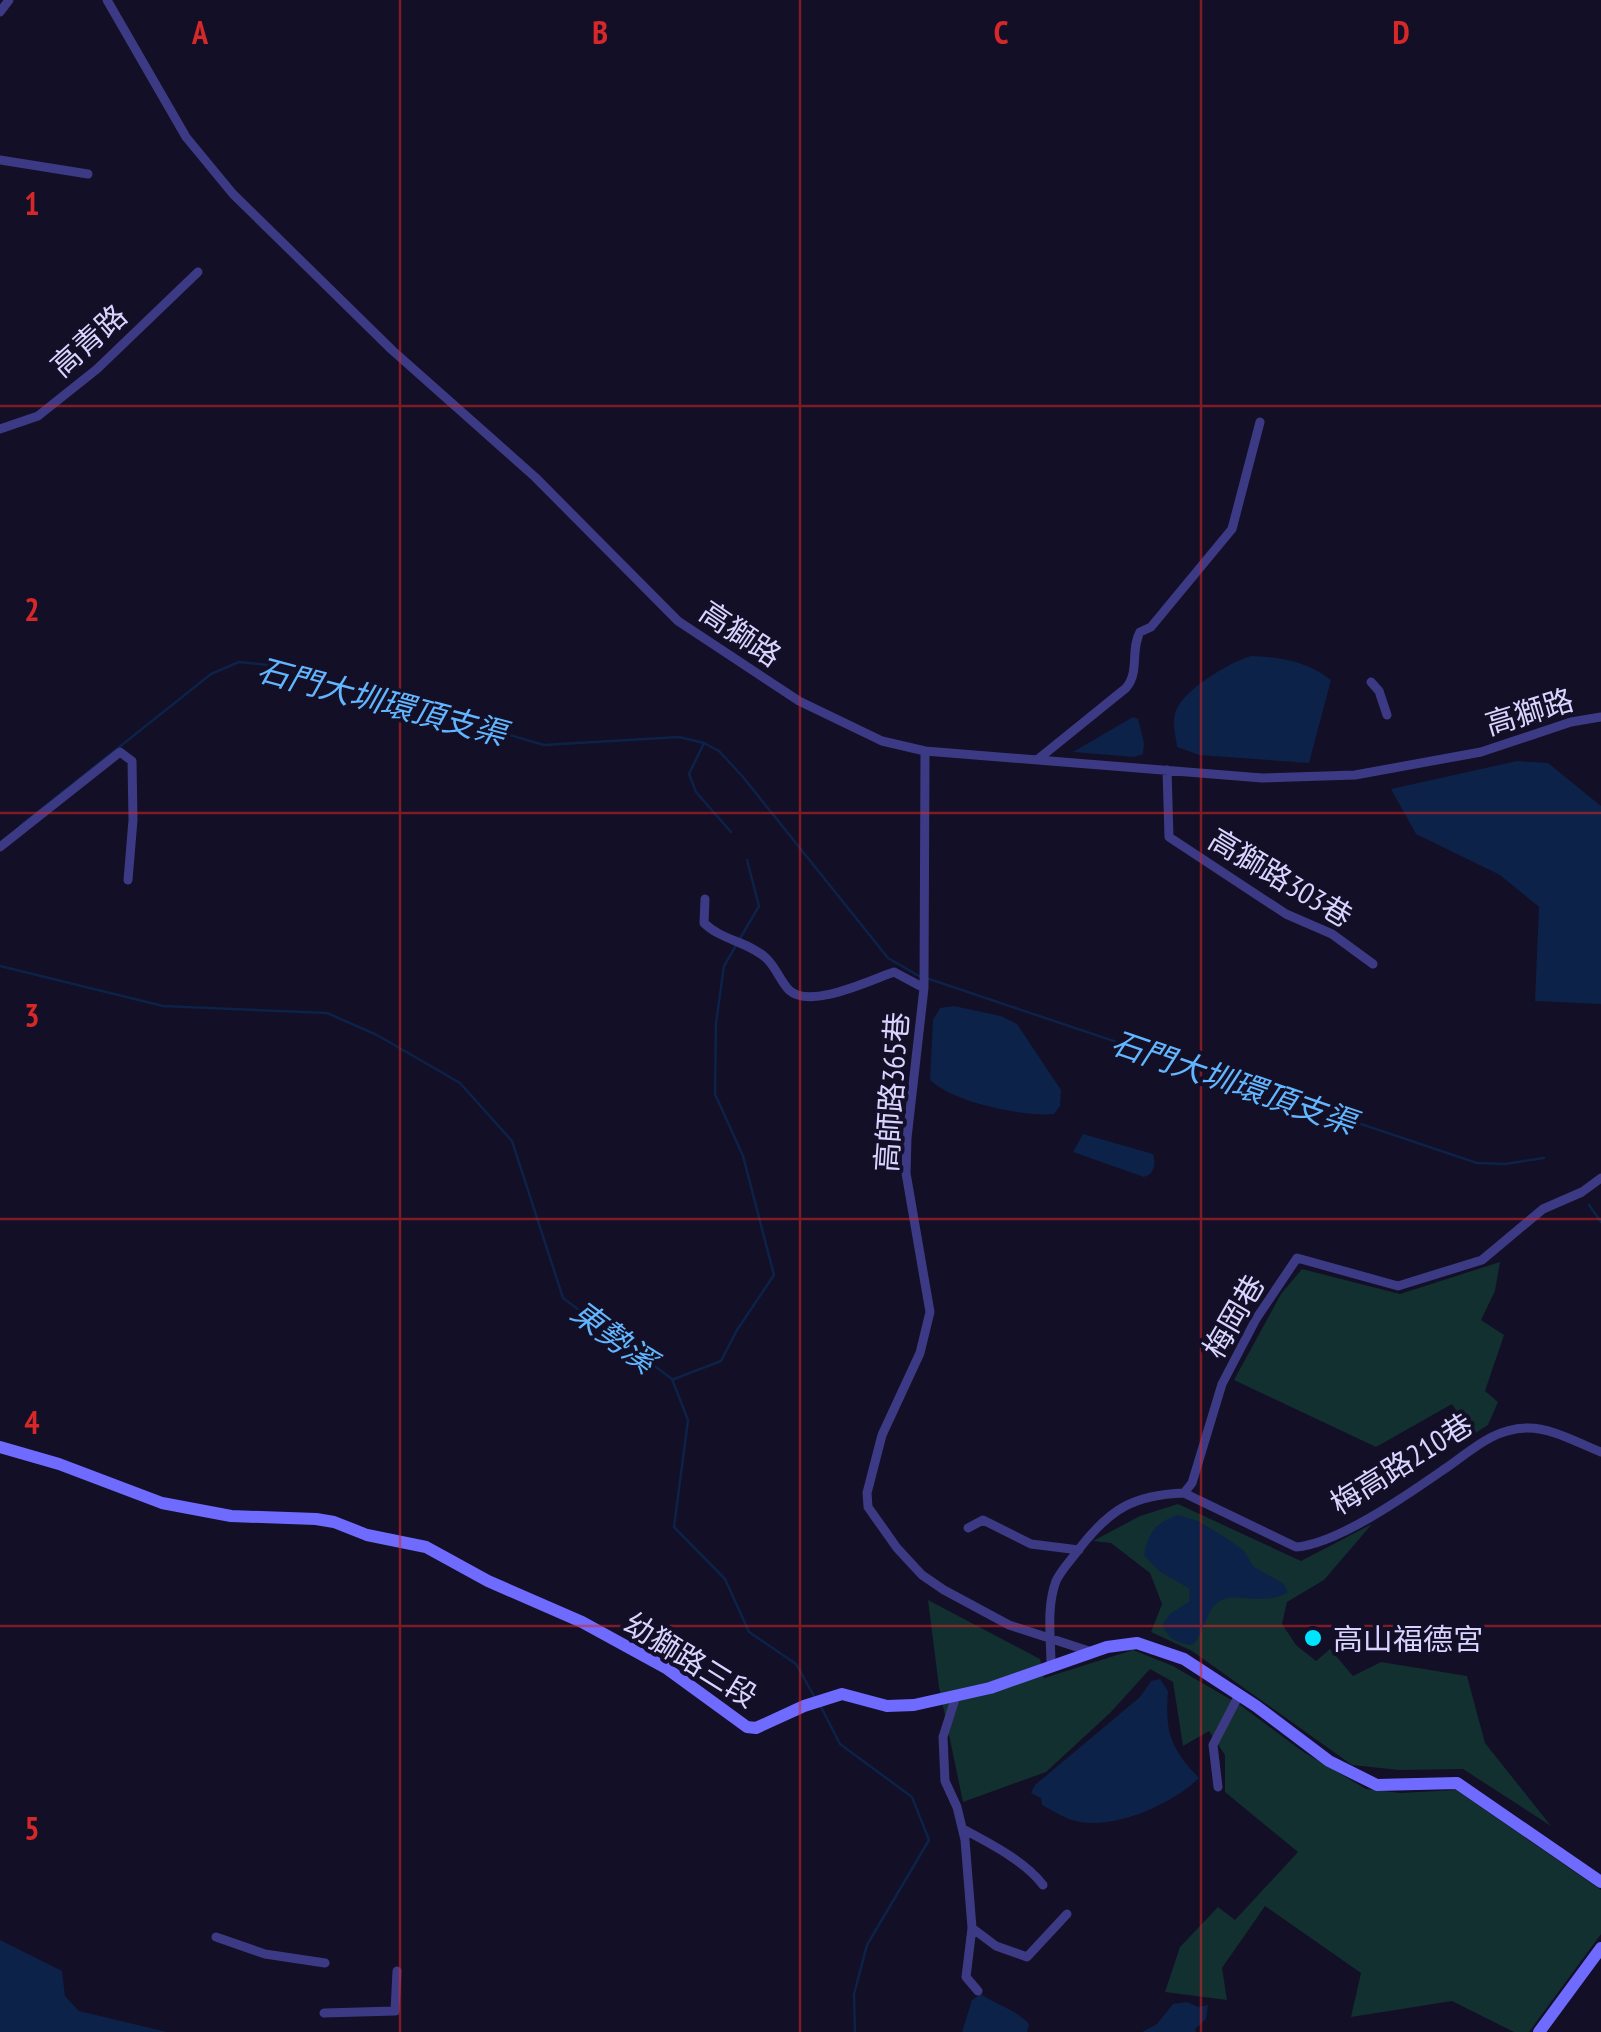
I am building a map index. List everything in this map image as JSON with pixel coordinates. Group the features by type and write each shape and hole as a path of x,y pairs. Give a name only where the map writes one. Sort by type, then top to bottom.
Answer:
{"street":[{"path":"0,12 10,0"},
{"name":"高獅路","path":"107,0 186,137 233,194 392,350 535,477 678,621 800,702 882,741 924,751 1262,778 1355,775 1481,752 1601,716"},
{"path":"0,160 88,174"},
{"name":"高青路","path":"0,429 38,416 97,370 198,272"},
{"path":"1037,760 1133,680 1133,647 1140,632 1151,628 1232,530 1260,422"},
{"path":"1371,682 1379,691 1387,715"},
{"name":"高師路365巷","path":"924,751 924,988 906,1138 906,1173 930,1312 920,1354 878,1448 867,1493 868,1508 896,1548 922,1575 1008,1625 1092,1652"},
{"path":"0,847 120,752 126,753 132,760 128,880"},
{"name":"高獅路303巷","path":"1167,770 1168,837 1286,914 1332,934 1374,964"},
{"path":"705,898 704,923 713,932 766,957 789,991 798,996 832,994 894,972 924,988"},
{"name":"梅岡巷","path":"1184,1494 1192,1483 1222,1384 1238,1351 1297,1258 1398,1286 1482,1260 1543,1209 1582,1192 1601,1178"},
{"name":"梅高路210巷","path":"1184,1494 1296,1547 1311,1546 1388,1506 1503,1430 1545,1430 1601,1452"},
{"name":"幼獅路三段","path":"0,1447 59,1464 162,1503 230,1516 316,1519 366,1536 426,1546 666,1668 747,1727 756,1728 842,1694 888,1706 956,1696 1107,1647 1137,1643 1184,1659 1328,1761 1377,1785 1457,1783 1601,1882"},
{"path":"1051,1666 1049,1616 1057,1579 1079,1550 1110,1513 1164,1494 1184,1494"},
{"path":"968,1528 984,1520 1031,1544 1079,1550"},
{"path":"1218,1787 1213,1744 1240,1695"},
{"path":"956,1696 943,1737 945,1780 963,1829 972,1928 966,1977 978,1991"},
{"path":"963,1829 988,1842 1037,1877 1043,1886"},
{"path":"972,1928 996,1946 1027,1956 1067,1914"},
{"path":"216,1937 264,1954 326,1963"},
{"path":"1539,2032 1601,1948"},
{"path":"324,2013 395,2011 397,1972"}],"green space":[{"path":"1500,1262 1495,1291 1481,1320 1504,1335 1485,1391 1498,1402 1488,1425 1472,1435 1452,1404 1376,1447 1234,1380 1281,1294 1302,1269 1400,1294"},
{"path":"1178,1504 1301,1561 1372,1524 1324,1580 1287,1602 1282,1624 1296,1645 1316,1661 1330,1649 1353,1676 1381,1662 1467,1676 1485,1743 1551,1826 1463,1769 1399,1770 1352,1765 1192,1651 1151,1632 1162,1604 1150,1573 1111,1543 1093,1541 1140,1516"},
{"path":"928,1600 1040,1659 1044,1678 1133,1650 1173,1666 1240,1705 1302,1751 1366,1789 1401,1793 1456,1790 1601,1890 1601,1934 1529,2032 1514,2032 1452,2001 1351,2017 1361,1973 1265,1906 1222,1968 1227,2000 1165,1992 1180,1947 1218,1907 1235,1920 1298,1852 1225,1792 1225,1755 1209,1731 1183,1746 1173,1682 1150,1669 1110,1713 1046,1772 963,1802 939,1687"}],"water":[{"path":"1251,656 1293,661 1331,680 1309,763 1199,755 1177,747 1174,718 1186,696 1219,671"},
{"path":"1133,717 1138,719 1143,754 1134,757 1073,752"},
{"path":"1517,761 1548,763 1601,806 1601,1004 1535,1001 1539,907 1500,875 1416,834 1391,789"},
{"path":"954,1006 1001,1016 1017,1024 1061,1090 1060,1106 1054,1114 989,1106 955,1095 930,1080 933,1020 940,1008"},
{"path":"1083,1134 1153,1154 1152,1171 1144,1177 1073,1152"},
{"path":"1178,1515 1198,1521 1226,1538 1243,1550 1254,1567 1284,1584 1288,1592 1269,1598 1224,1599 1213,1607 1192,1645 1174,1640 1162,1625 1170,1614 1189,1602 1190,1589 1159,1571 1144,1555 1154,1529"},
{"path":"1160,1679 1168,1691 1172,1739 1199,1778 1173,1798 1122,1819 1088,1823 1072,1820 1042,1805 1041,1798 1031,1793 1035,1785 1140,1697 1151,1681"},
{"path":"0,1940 62,1971 65,1996 79,2011 167,2032 0,2032"},
{"path":"981,1994 1023,2019 1029,2024 1027,2032 962,2032 972,2000"},
{"path":"1187,2002 1198,2007 1208,2005 1206,2019 1196,2032 1142,2032 1157,2024 1173,2004"}],"waterway":[{"name":"石門大圳環頂支渠","path":"20,826 211,674 239,662 268,665 544,745 679,737 704,743 719,751 743,777 888,958 919,976"},
{"name":"石門大圳環頂支渠","path":"704,743 689,774 696,792 731,832"},
{"name":"石門大圳環頂支渠","path":"674,1379 721,1361 774,1275 743,1156 715,1094 716,1023 724,966 759,906 747,860"},
{"name":"東勢溪","path":"0,966 163,1006 327,1013 377,1035 460,1083 512,1141 563,1298 672,1379 688,1420 674,1527 725,1579 749,1632 796,1664 814,1696"},
{"name":"石門大圳環頂支渠","path":"929,979 1477,1163 1505,1164 1544,1158"},
{"name":"石門大圳環頂支渠","path":"1589,1205 1601,1222"},
{"name":"東勢溪","path":"821,1707 840,1744 912,1797 929,1840 867,1945 854,1994 855,2032"}],"place":[{"name":"高山福德宮","path":"1313,1638"}]}
